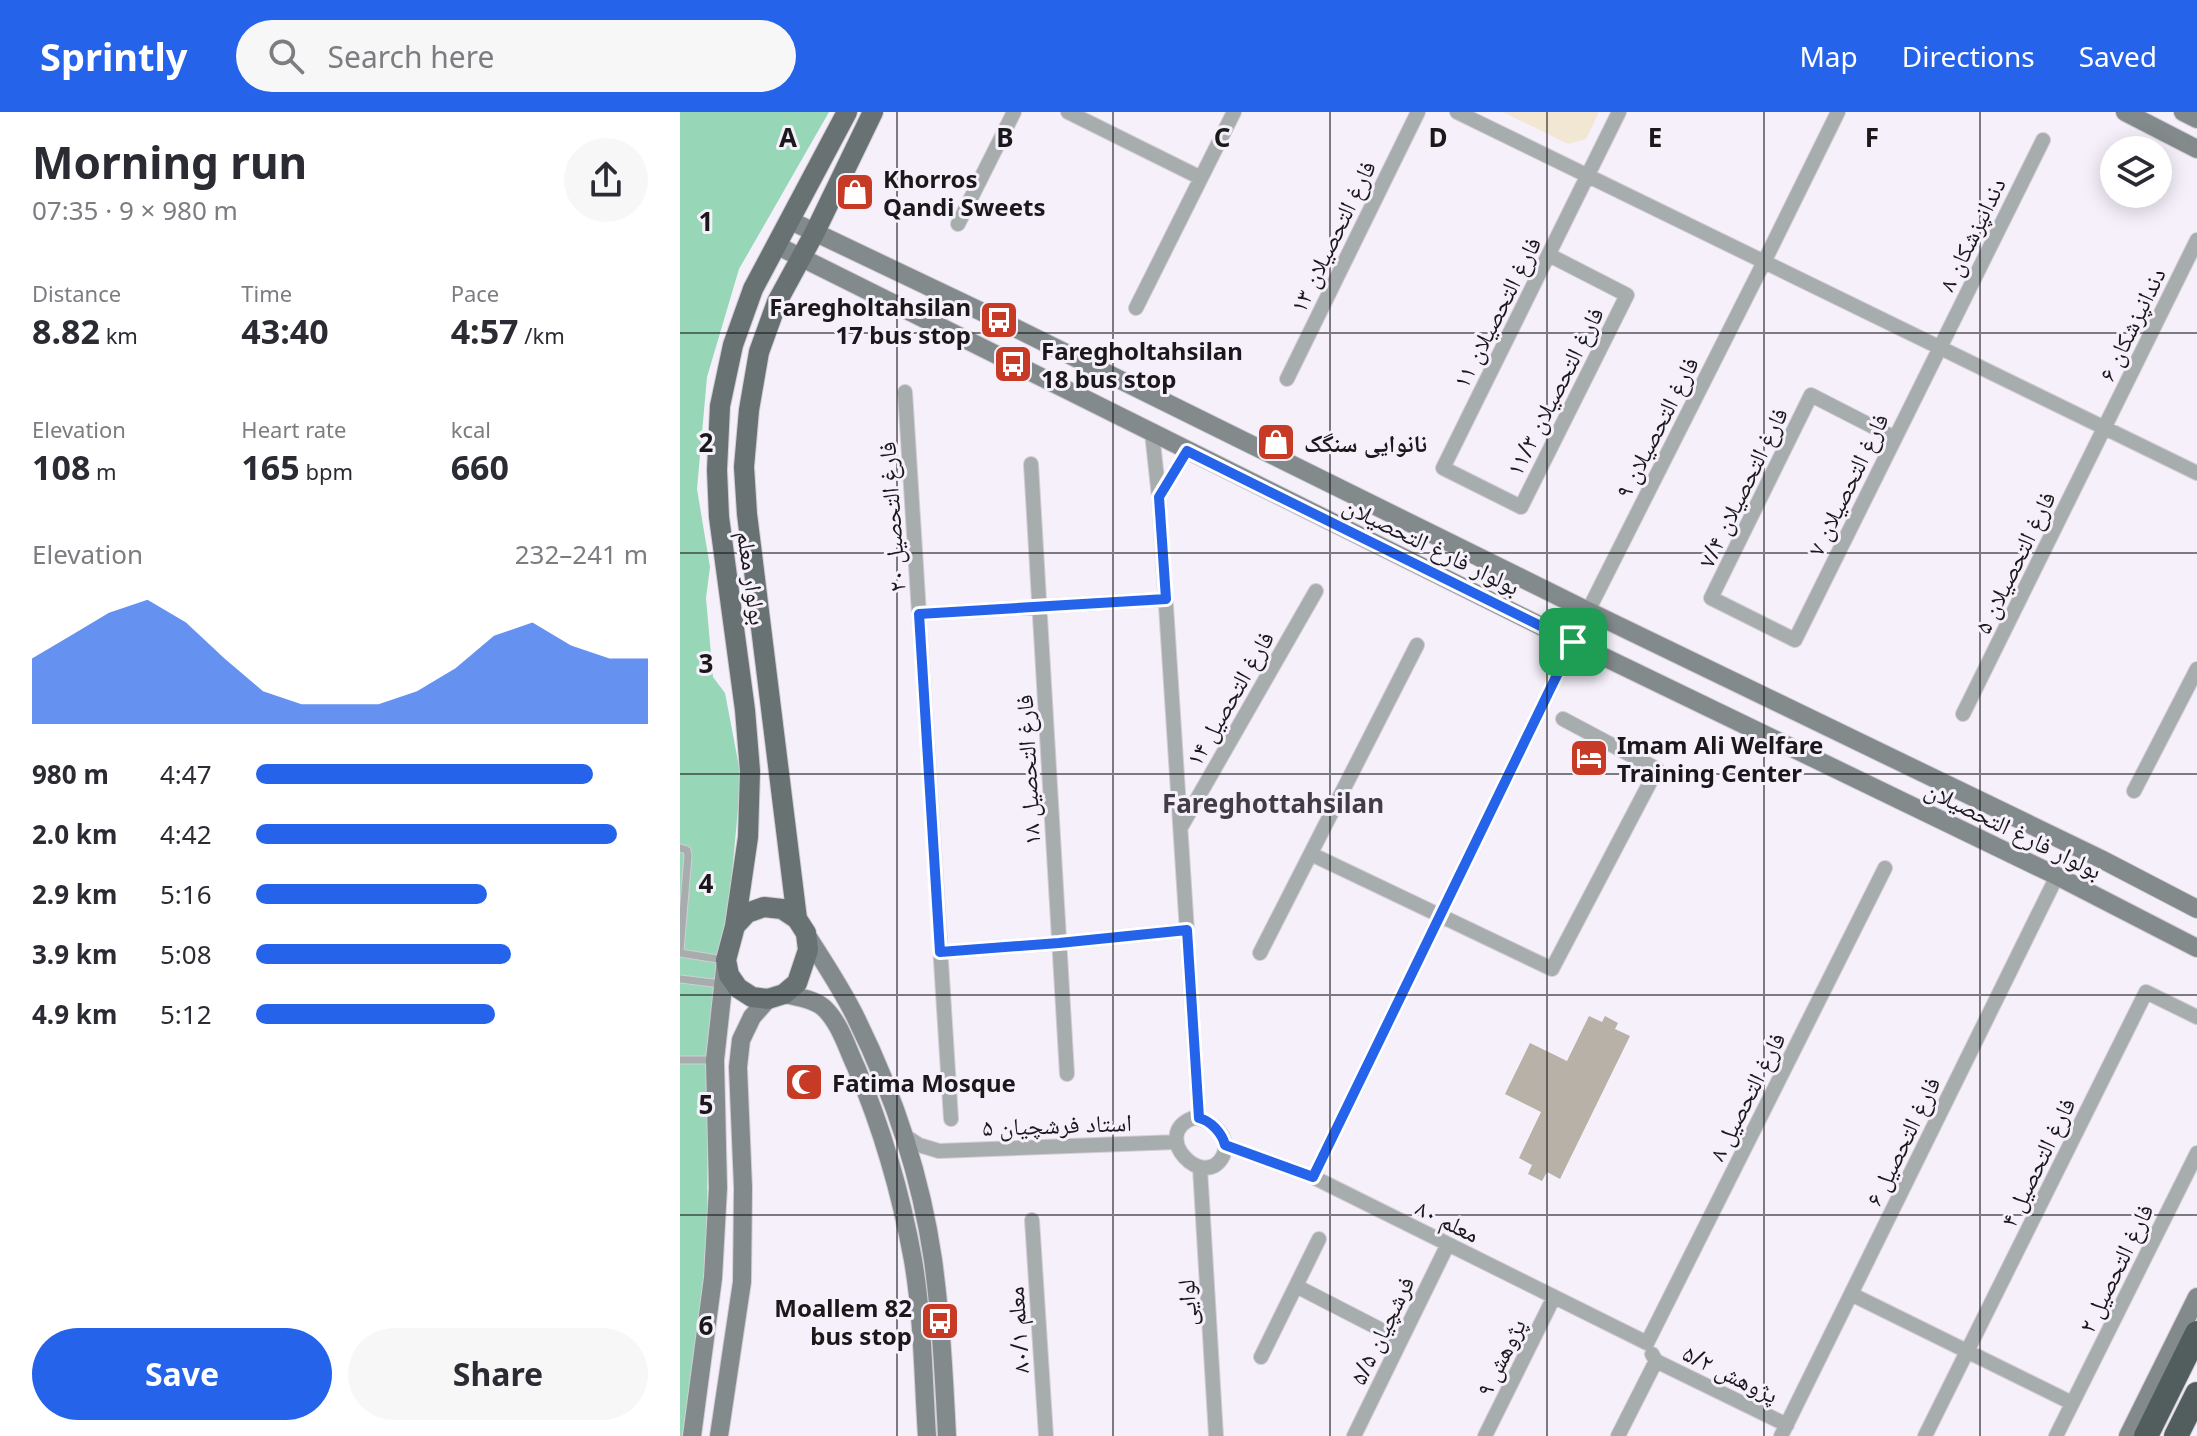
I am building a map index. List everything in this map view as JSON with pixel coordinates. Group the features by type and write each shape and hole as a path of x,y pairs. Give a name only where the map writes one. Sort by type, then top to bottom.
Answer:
{"highway":[{"path":"2146,1436 2197,1333"},
{"path":"2176,1436 2197,1394"}],"main road":[{"name":"بولوار معلم","path":"735,926 748,837 750,771 745,710 719,517 717,470 720,406 733,345 753,289 847,112"},
{"name":"بولوار معلم","path":"801,926 764,666 747,514 744,467 749,410 759,352 777,302 873,112"},
{"path":"2125,112 2197,149"},
{"path":"2183,112 2197,119"},
{"name":"بولوار فارغ التحصیلان","path":"789,220 2075,846 2197,909"},
{"name":"بولوار فارغ التحصیلان","path":"776,245 1573,642 2057,876 2197,948"},
{"path":"1573,642 1588,611"},
{"path":"692,1436 713,1278 718,1188 715,1060 726,960 735,926 747,913 764,907 782,909 801,926 855,1016 902,1134 914,1172 935,1273 947,1436"},
{"path":"719,1436 742,1282 743,1188 738,1067 741,1040 752,1017 797,983 808,950 801,926"},
{"path":"726,960 729,975 738,988 752,997 806,999 823,1007 837,1025 867,1093 895,1177 913,1260 927,1436"},
{"path":"2128,1436 2197,1297"}],"street":[{"path":"958,224 1014,112"},
{"path":"1068,112 1201,178"},
{"path":"1136,308 1234,112"},
{"name":"فارغ التحصیلان ۱۳","path":"1287,379 1418,112"},
{"path":"1457,112 2197,473"},
{"name":"فارغ التحصیلان ۱۱","path":"1521,507 1443,468 1619,112"},
{"name":"فارغ التحصیلان ۹","path":"1588,611 1838,112"},
{"name":"دندانپزشکان ۸","path":"1940,348 2043,140"},
{"name":"دندانپزشکان ۶","path":"2104,428 2197,240"},
{"name":"فارغ التحصیلان ۱۱/۳","path":"1521,507 1627,295 1549,255"},
{"name":"فارغ التحصیلان ۷","path":"1795,640 1940,348"},
{"name":"فارغ التحصیل ۲۰","path":"905,392 951,1119"},
{"name":"فارغ التحصیلان ۷/۴","path":"1795,640 1711,598 1811,395 1895,438"},
{"name":"فارغ التحصیلان ۵","path":"1963,714 2104,428"},
{"path":"1152,433 1166,599 1199,1118"},
{"path":"1159,497 1187,451"},
{"name":"فارغ التحصیل ۱۸","path":"1031,464 1067,1074"},
{"name":"فارغ التحصیل ۱۴","path":"1180,827 1316,591"},
{"path":"919,614 1166,599"},
{"path":"1313,1177 1573,642"},
{"path":"1260,953 1417,645"},
{"path":"2134,791 2197,669"},
{"path":"1311,854 1552,969 1657,769 1563,719"},
{"name":"فارغ التحصیل ۸","path":"1647,1343 1885,868"},
{"name":"فارغ التحصیل ۶","path":"1784,1430 2057,876"},
{"path":"940,952 1187,930"},
{"name":"فارغ التحصیل ۴","path":"1925,1436 2146,992 2197,1017"},
{"path":"1199,1118 1210,1122 1225,1145 1218,1163 1206,1168 1190,1163 1177,1142 1183,1124 1199,1118"},
{"name":"استاد فرشچیان ۵","path":"902,1134 919,1145 939,1151 1177,1142"},
{"name":"معلم ۸۰","path":"1225,1145 1313,1177 1647,1343"},
{"path":"914,1172 939,1151"},
{"name":"فارغ التحصیل ۲","path":"2056,1436 2197,1153"},
{"name":"لوایی","path":"1200,1168 1216,1436"},
{"name":"معلم ۸۰/۱","path":"1032,1220 1046,1436"},
{"path":"1261,1357 1319,1239"},
{"name":"فرشچیان ۵/۵","path":"1354,1436 1448,1244"},
{"path":"1296,1286 1401,1340"},
{"path":"1851,1294 2072,1403"},
{"name":"پژوهش ۹","path":"1485,1436 1554,1297"},
{"path":"1618,1436 1656,1361 1647,1343"},
{"name":"پژوهش ۵/۲","path":"1656,1361 1784,1430"}],"lane":[{"path":"680,848 687,850 688,856 680,952 726,960"},
{"path":"680,979 723,984"},
{"path":"680,1060 715,1060"}],"shaded area":[{"path":"1503,112 1599,112 1586,139 1568,144"}],"green space":[{"path":"680,112 829,112 739,269 707,377 697,489 710,567 706,598 713,677 725,693 741,777 728,916 708,1053 707,1273 682,1436 680,1436"}],"building":[{"path":"1589,1016 1602,1022 1605,1016 1618,1023 1615,1029 1630,1036 1560,1179 1547,1172 1542,1181 1528,1174 1532,1165 1519,1158 1541,1112 1505,1094 1530,1043 1567,1061"}],"place":[{"name":"Khorros Qandi Sweets","path":"855,192"},
{"name":"Faregholtahsilan 17 bus stop","path":"999,320"},
{"name":"Faregholtahsilan 18 bus stop","path":"1013,364"},
{"name":"نانوایی سنگک","path":"1276,442"},
{"name":"Imam Ali Welfare Training Center","path":"1589,758"},
{"name":"Fatima Mosque","path":"804,1082"},
{"name":"Moallem 82 bus stop","path":"940,1321"}],"district":[{"name":"Fareghottahsilan","path":"1273,803"}],"route":[{"path":"1187,451 1573,642 1313,1177 1225,1145 1210,1122 1199,1118 1187,930 940,952 919,614 1166,599 1159,497 1187,451"}]}
